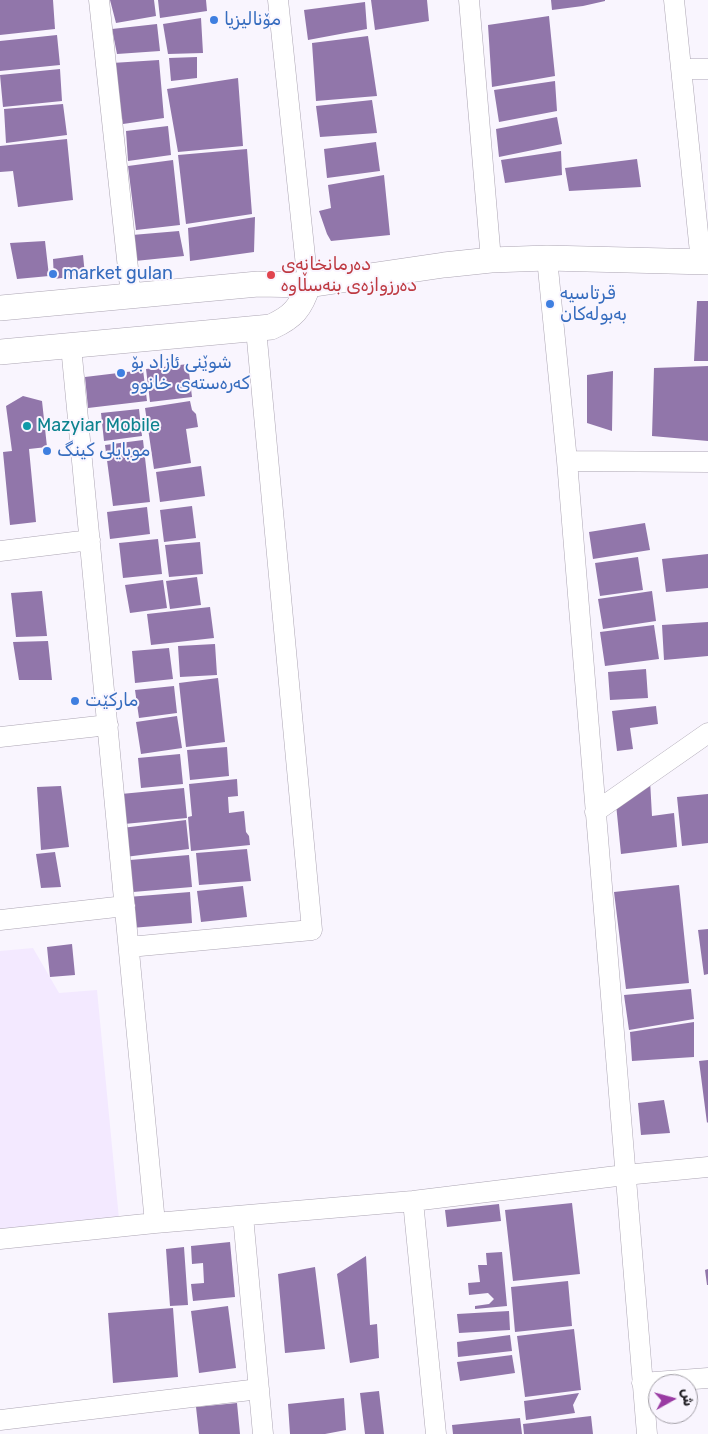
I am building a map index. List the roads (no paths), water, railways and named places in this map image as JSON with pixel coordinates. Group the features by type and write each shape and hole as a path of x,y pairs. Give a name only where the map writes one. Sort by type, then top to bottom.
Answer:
{"street":[{"path":"99,0 131,296"},
{"path":"0,352 271,327 285,321 296,311 304,299 308,284 278,0"},
{"path":"469,0 491,260"},
{"path":"0,308 258,284 308,284 491,260 548,258 705,262 674,0"},
{"path":"681,69 708,69"},
{"path":"548,258 567,462 646,1434"},
{"path":"129,947 312,930 256,329"},
{"path":"72,346 155,1223"},
{"path":"567,462 708,462"},
{"path":"0,551 90,540"},
{"path":"0,737 108,725"},
{"path":"595,812 708,733"},
{"path":"0,920 125,906"},
{"path":"0,1239 155,1223 413,1201 625,1175 708,1167"},
{"path":"413,1201 436,1434"},
{"path":"243,1216 263,1434"},
{"path":"642,1383 708,1378"},
{"path":"0,1420 259,1389"}],"place":[{"name":"مۆنالیزیا","path":"214,20"},
{"name":"market gulan","path":"53,274"},
{"name":"دەرمانخانەی دەرزوازەی بنەسڵاوە","path":"271,275"},
{"name":"قرتاسیە بەبولەکان","path":"550,304"},
{"name":"شوێنی ئازاد بۆ كەرەستەی خانوو","path":"121,373"},
{"name":"Mazyiar Mobile","path":"27,426"},
{"name":"موبايلى كينگ","path":"47,451"},
{"name":"ماركێت","path":"75,701"}]}
